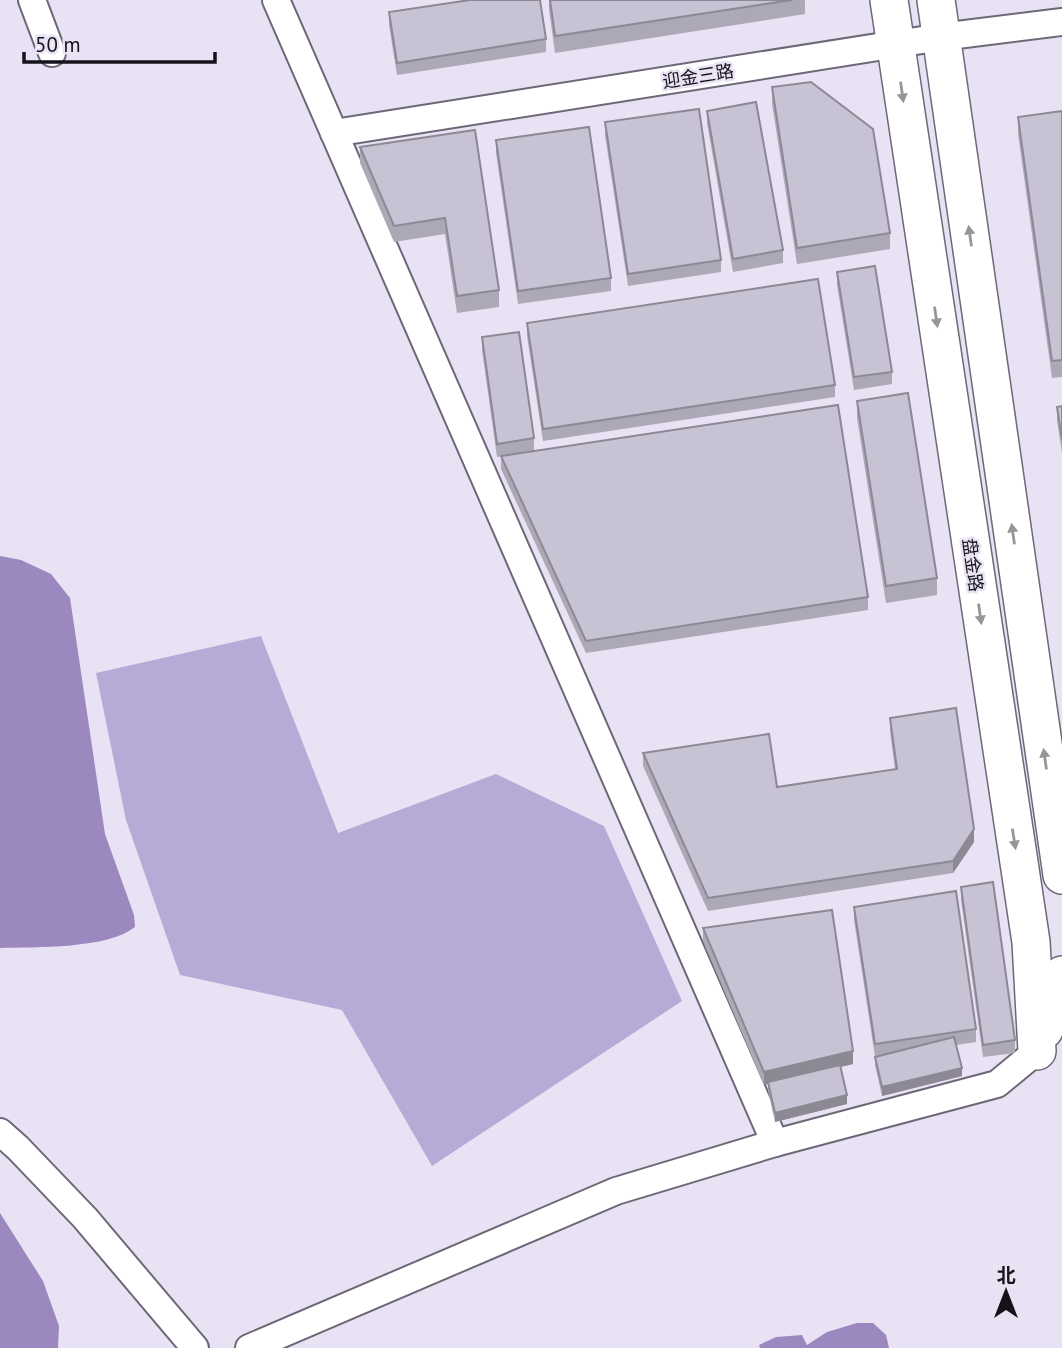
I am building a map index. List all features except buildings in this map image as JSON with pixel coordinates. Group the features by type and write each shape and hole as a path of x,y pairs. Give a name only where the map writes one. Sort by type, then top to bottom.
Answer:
{"street":[{"path":"32,0 52,53"},
{"path":"276,0 775,1143"},
{"name":"盘金路","path":"889,0 1050,960 1037,1051"},
{"path":"936,0 1062,875"},
{"name":"迎金三路","path":"334,133 895,44 1062,22"},
{"path":"249,1348 616,1191 775,1143 997,1084 1037,1051"},
{"path":"0,1132 85,1218 195,1348"}],"shaded area":[{"path":"0,556 21,560 51,574 70,598 105,834 134,915 135,927 107,939 51,947 0,948"},
{"path":"261,636 338,833 496,774 604,826 682,1001 432,1166 342,1010 180,975 126,820 96,673"},
{"path":"0,1213 43,1281 59,1326 58,1348 0,1348"},
{"path":"857,1323 873,1323 886,1335 889,1348 760,1348 759,1345 776,1337 802,1335 807,1345 827,1332"}]}
